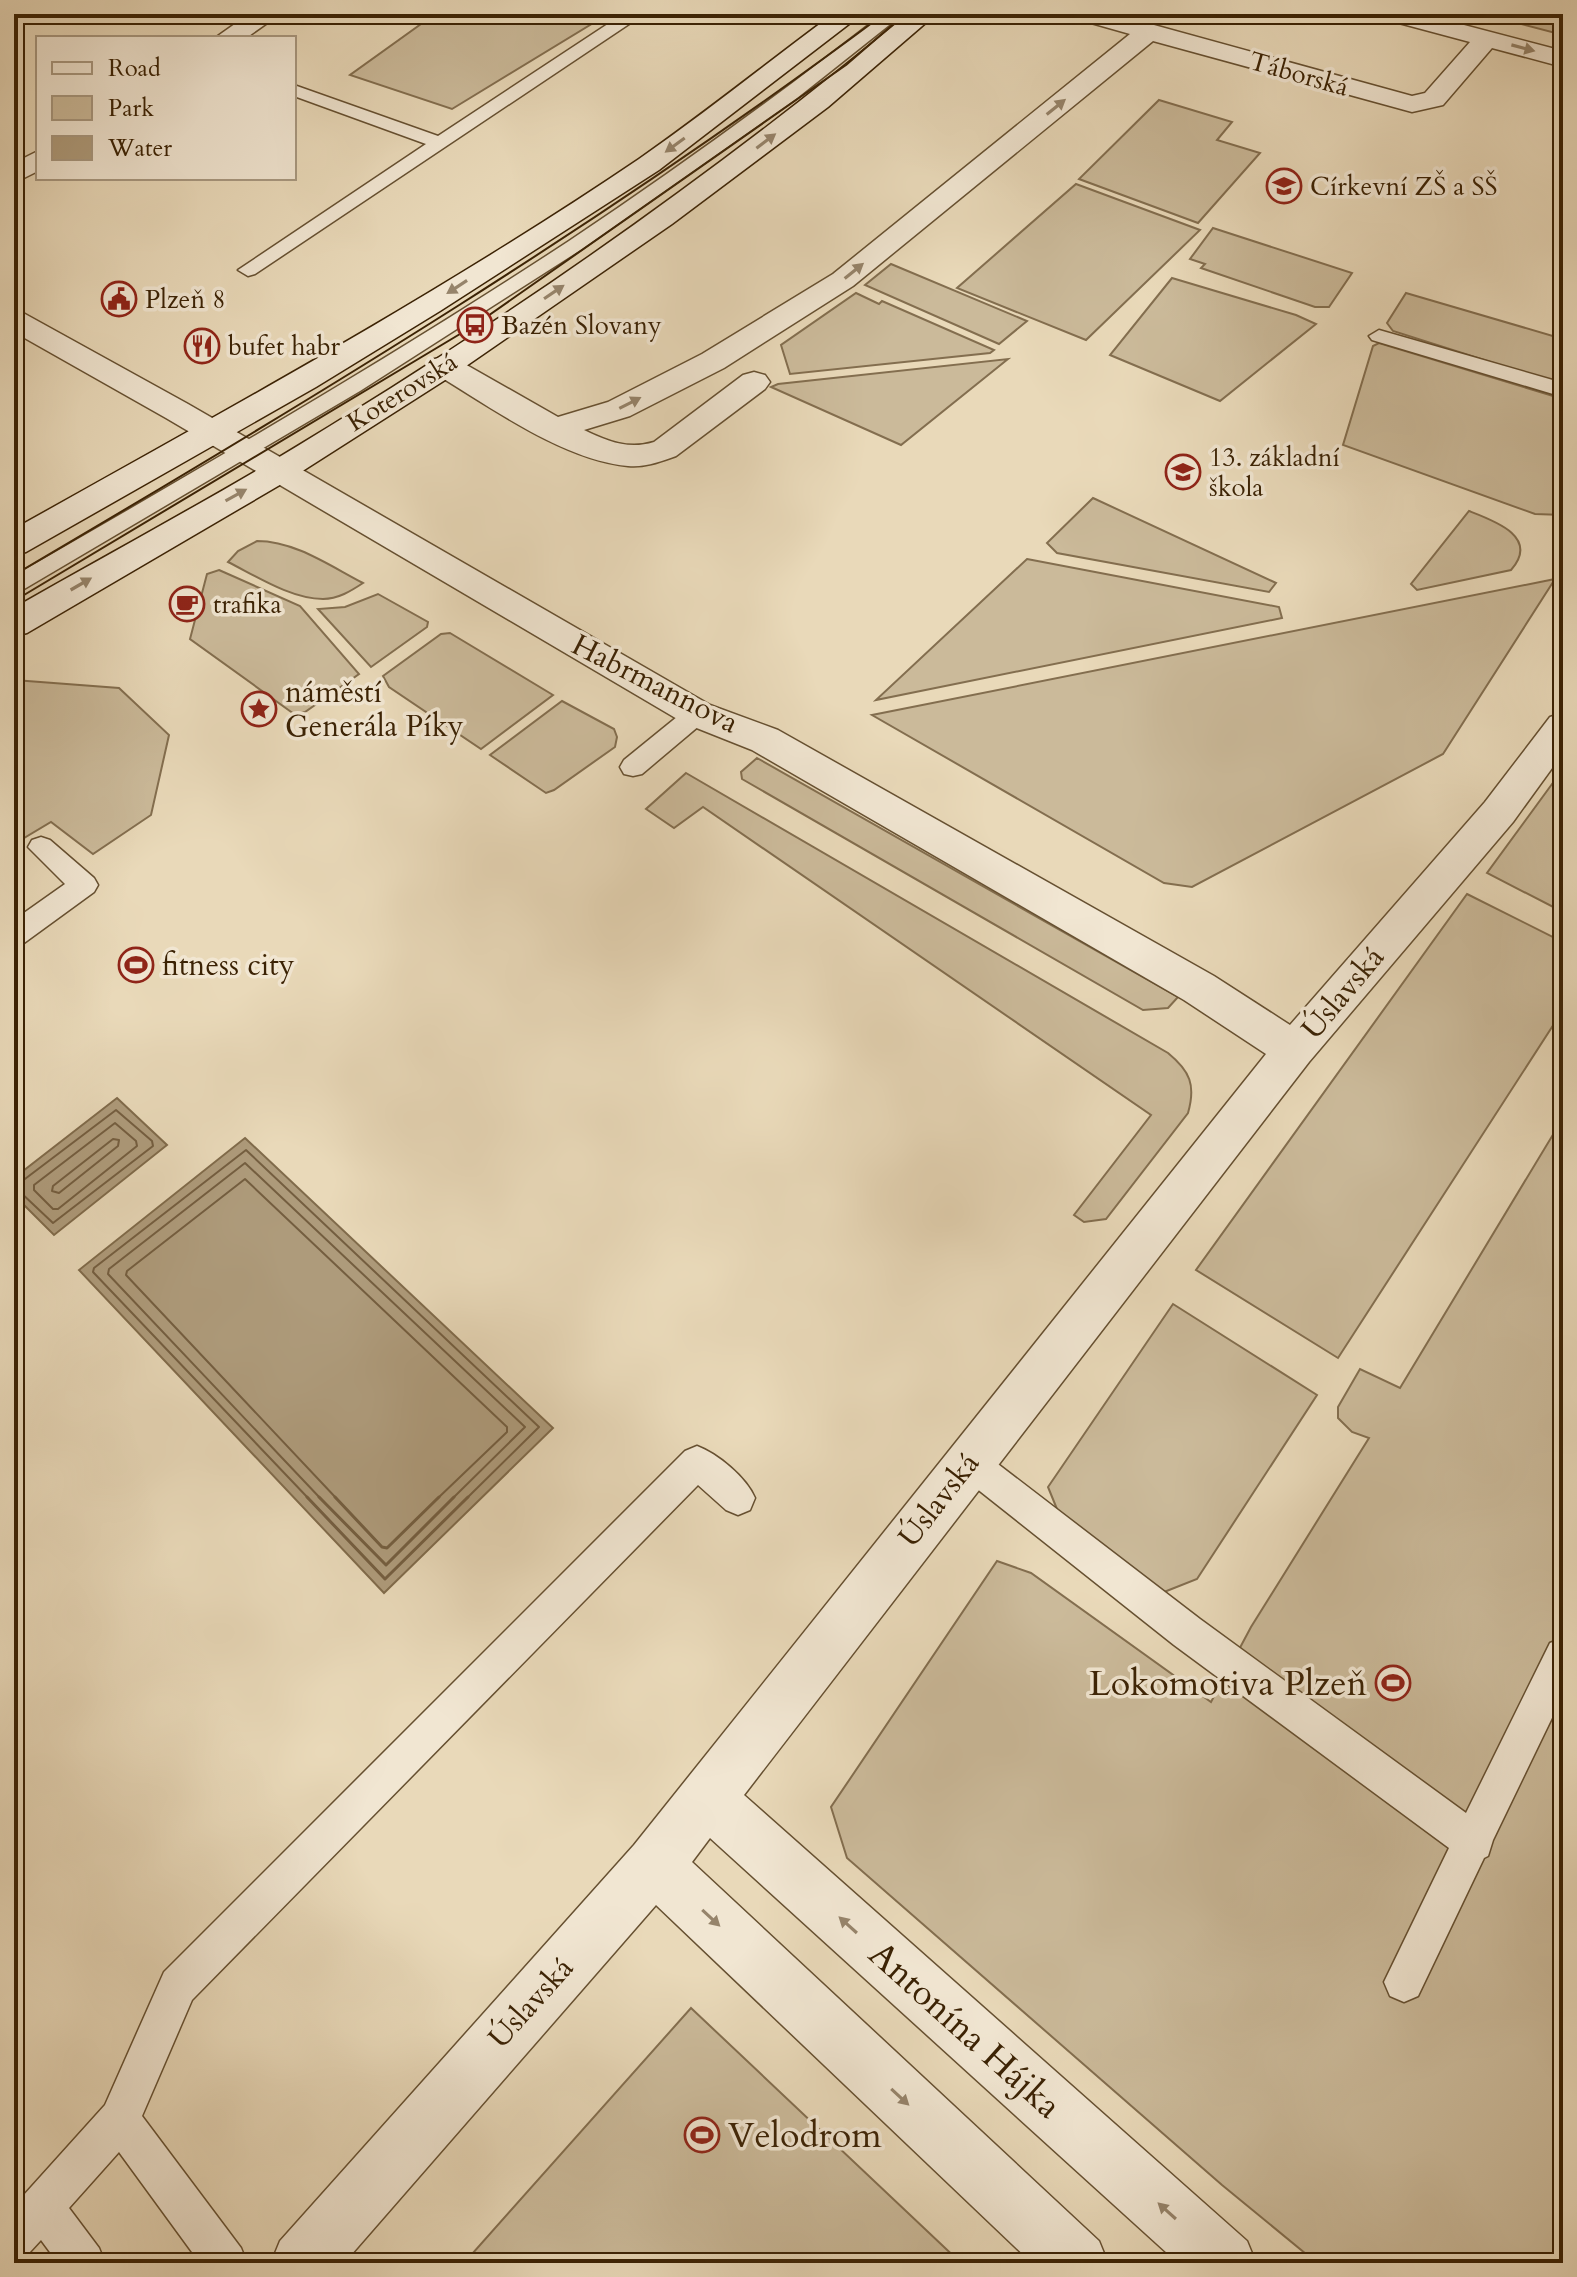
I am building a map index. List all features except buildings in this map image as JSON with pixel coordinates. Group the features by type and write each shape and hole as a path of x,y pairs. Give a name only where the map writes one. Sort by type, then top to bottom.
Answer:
{"street":[{"path":"231,36 267,14"},
{"name":"Koterovská","path":"14,544 429,305 649,164 849,14"},
{"name":"Koterovská","path":"14,624 278,472 445,366 662,218 819,101 923,14"},
{"name":"Táborská","path":"1086,14 1412,104 1434,99 1487,38"},
{"path":"1393,14 1563,59"},
{"path":"557,428 619,409 713,361 843,280 1148,32"},
{"path":"14,175 36,160"},
{"name":"Habrmannova","path":"14,320 697,714 765,740 1199,988 1294,1050"},
{"path":"445,366 557,428 609,452 648,455 665,449 754,382"},
{"name":"Úslavská","path":"302,2263 654,1865 1294,1050 1499,812 1561,733"},
{"name":"Antonína Hájka","path":"705,1797 1225,2263"},
{"path":"654,1865 1077,2263"}],"lane":[{"path":"248,270 635,14"},
{"name":"Koterovská","path":"14,587 245,452 543,266 768,111 894,14"},
{"path":"296,91 329,100 440,143"},
{"path":"311,114 329,100"},
{"path":"1379,336 1563,390"},
{"path":"633,767 697,714"},
{"path":"14,935 84,885 41,847"},
{"path":"14,2238 120,2120 178,1986 697,1462 738,1498"},
{"path":"969,1462 1187,1632 1475,1843"},
{"path":"1404,1982 1475,1843 1563,1656"},
{"path":"120,2120 226,2263"},
{"path":"42,2207 84,2263"}],"green space":[{"path":"435,14 608,14 452,109 350,75"},
{"path":"1483,14 1563,14 1563,35"},
{"path":"1159,100 1232,122 1217,140 1260,153 1198,223 1079,179"},
{"path":"1076,184 1200,230 1086,340 957,288"},
{"path":"1213,228 1352,273 1329,307 1315,307 1201,268 1205,264 1190,259"},
{"path":"891,264 1027,321 999,344 865,285"},
{"path":"1172,278 1296,315 1316,324 1220,401 1110,355"},
{"path":"856,293 879,304 882,301 994,350 990,353 790,374 781,345"},
{"path":"1406,293 1563,339 1563,385 1393,331 1387,323"},
{"path":"1379,343 1563,399 1563,515 1535,514 1343,445 1373,346"},
{"path":"1008,359 901,445 771,387 778,384"},
{"path":"1093,498 1276,583 1269,592 1057,553 1047,543"},
{"path":"1469,511 1511,532 1520,548 1519,558 1511,570 1417,590 1411,584"},
{"path":"257,541 299,550 363,583 334,598 311,598 274,586 228,562 238,551"},
{"path":"1027,559 1279,607 1282,618 876,700"},
{"path":"219,570 300,606 359,674 305,712 294,714 190,639 207,574"},
{"path":"1555,579 1443,754 1192,887 1164,883 872,715"},
{"path":"378,594 428,622 427,627 371,667 318,609 345,607"},
{"path":"450,633 553,695 481,749 389,687 383,676 441,634"},
{"path":"14,680 119,688 169,735 151,815 93,854 51,822 14,844"},
{"path":"562,701 614,729 617,737 615,747 546,793 490,755"},
{"path":"757,758 1178,997 1168,1008 1143,1010 742,779 741,772"},
{"path":"1563,769 1563,912 1487,873"},
{"path":"686,773 1176,1060 1191,1086 1188,1113 1106,1219 1084,1222 1074,1215 1151,1115 703,807 674,828 646,809"},
{"path":"1467,894 1563,942 1563,1010 1338,1358 1196,1270"},
{"name":"Lokomotiva Plzeň","path":"1563,1118 1563,2263 1317,2263 1222,2185 847,1858 831,1807 997,1561 1031,1573 1211,1702 1251,1627 1369,1438 1352,1432 1338,1418 1338,1407 1360,1369 1400,1388"},
{"path":"1173,1304 1317,1395 1197,1579 1164,1592 1059,1514 1048,1487"},
{"name":"Velodrom","path":"691,2008 961,2263 464,2263"}],"water":[{"path":"117,1098 167,1145 54,1235 14,1195 14,1178"},
{"path":"245,1138 553,1428 384,1593 79,1270"}],"tram line":[{"path":"14,575 237,443 566,236 884,14"},
{"path":"14,601 475,325 846,65 905,14"}],"place":[{"name":"Církevní ZŠ a SŠ","path":"1284,186"},
{"name":"Plzeň 8","path":"119,299"},
{"name":"Bazén Slovany","path":"475,325"},
{"name":"bufet habr","path":"202,346"},
{"name":"13. základní škola","path":"1183,472"},
{"name":"trafika","path":"187,604"},
{"name":"náměstí Generála Píky","path":"259,709"},
{"name":"fitness city","path":"136,965"},
{"name":"Lokomotiva Plzeň","path":"1393,1683"},
{"name":"Velodrom","path":"702,2135"}]}
